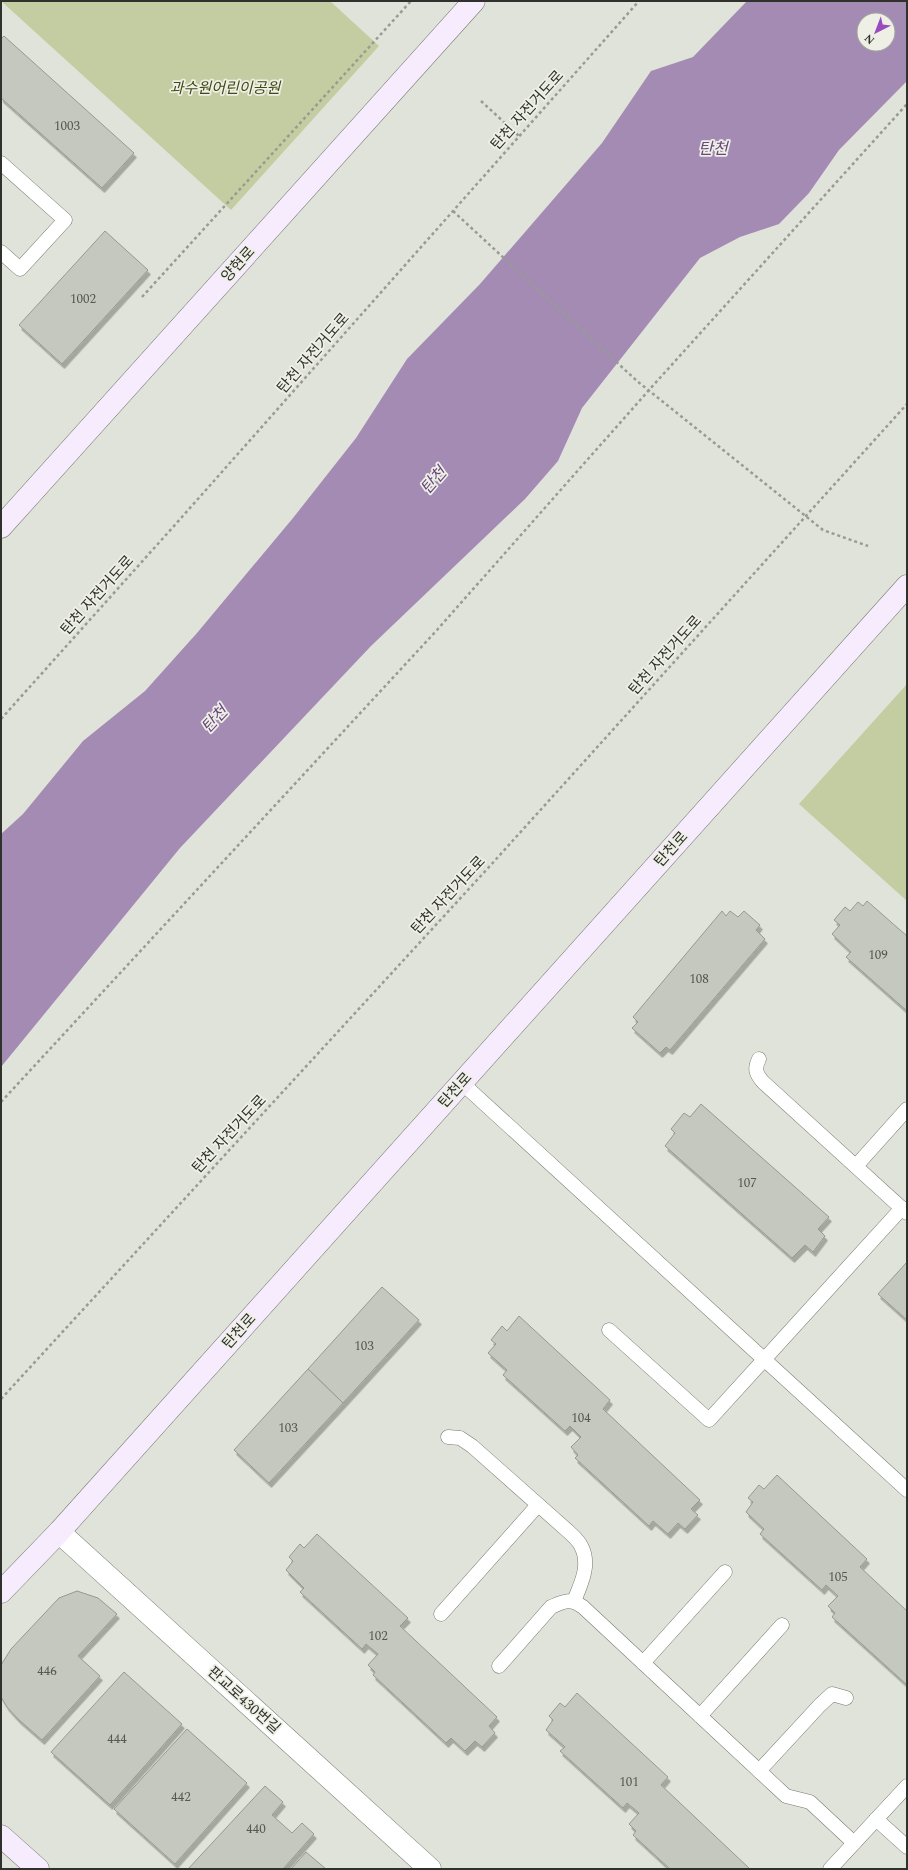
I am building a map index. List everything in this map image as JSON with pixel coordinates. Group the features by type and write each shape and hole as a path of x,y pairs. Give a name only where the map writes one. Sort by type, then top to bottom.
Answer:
{"main road":[{"name":"양현로","path":"1,528 474,1"},
{"name":"탄천로","path":"1,1592 59,1532 907,586"},
{"path":"1,1836 38,1869"}],"street":[{"name":"판교로430번길","path":"59,1532 430,1869"}],"lane":[{"path":"1,163 65,220 20,269 1,252"},
{"path":"609,1330 709,1420 764,1359 904,1210 757,1075 755,1066 759,1059"},
{"path":"462,1083 907,1490"},
{"path":"856,1166 907,1109"},
{"path":"448,1437 460,1438 472,1446 569,1532 581,1546 586,1562 574,1601"},
{"path":"441,1614 538,1505"},
{"path":"643,1663 725,1572"},
{"path":"499,1666 551,1607 563,1602 574,1601 786,1796 810,1802 854,1843"},
{"path":"700,1716 782,1625"},
{"path":"759,1771 832,1694 846,1698"},
{"path":"830,1869 907,1786"},
{"path":"876,1819 907,1847"}],"path":[{"path":"142,297 411,1"},
{"name":"탄천 자전거도로","path":"1,719 182,518 639,1"},
{"path":"481,101 519,136"},
{"path":"1,1102 437,630 649,390 907,104"},
{"path":"453,211 637,381 823,530 868,546"},
{"name":"탄천 자전거도로","path":"1,1398 483,873 907,404"}],"green space":[{"name":"과수원어린이공원","path":"1,1 330,1 379,46 231,210"},
{"path":"907,684 907,901 799,804"}],"water":[{"name":"탄천","path":"747,1 907,1 907,81 839,150 809,193 779,224 740,237 700,258 582,408 558,461 525,499 371,646 180,848 1,1067 1,834 23,814 83,741 145,691 197,633 293,518 356,438 407,359 480,284 602,143 651,71 693,57"}],"building":[{"path":"4,36 134,153 102,188 1,98 1,39"},
{"path":"105,231 148,270 62,364 19,325"},
{"path":"867,901 907,936 907,1011 846,957 851,952 832,934 840,925 834,920 845,907 850,911 858,902 863,906"},
{"path":"722,911 726,916 730,911 738,917 744,911 760,925 756,930 765,939 670,1050 666,1047 660,1053 632,1028 638,1022 633,1017"},
{"path":"701,1104 829,1217 818,1229 825,1236 813,1252 805,1245 792,1258 665,1146 675,1133 671,1129 684,1113 690,1117"},
{"path":"907,1262 907,1320 878,1294"},
{"path":"382,1287 419,1320 343,1403 308,1369"},
{"path":"519,1316 610,1400 603,1409 700,1500 691,1509 698,1515 685,1529 678,1523 668,1534 653,1521 649,1526 575,1458 578,1455 571,1447 581,1437 570,1426 565,1431 503,1375 507,1370 488,1353 496,1344 491,1340 502,1326 507,1331"},
{"path":"308,1369 343,1403 269,1483 234,1450"},
{"path":"777,1475 867,1559 860,1567 907,1611 906,1684 832,1617 835,1613 828,1606 838,1596 826,1585 822,1590 760,1534 764,1529 746,1512 753,1502 748,1498 759,1485 764,1489"},
{"path":"317,1534 408,1618 400,1626 497,1717 489,1726 495,1733 482,1747 475,1741 465,1751 451,1738 446,1743 373,1675 375,1672 368,1665 378,1654 366,1644 362,1649 300,1592 304,1588 286,1570 293,1561 289,1557 300,1544 304,1548"},
{"path":"77,1591 98,1598 117,1614 78,1656 100,1676 42,1740 18,1719 7,1707 1,1697 1,1665 11,1649 59,1598"},
{"path":"124,1672 182,1724 110,1805 51,1752"},
{"path":"577,1693 668,1777 661,1785 750,1869 670,1869 633,1835 636,1831 629,1824 639,1813 627,1803 623,1808 560,1751 565,1747 546,1730 553,1720 549,1716 560,1703 565,1707"},
{"path":"187,1729 247,1783 175,1864 114,1809"},
{"path":"265,1786 283,1802 272,1815 292,1833 302,1823 314,1834 283,1869 188,1869"},
{"path":"306,1852 326,1869 291,1869"}]}
